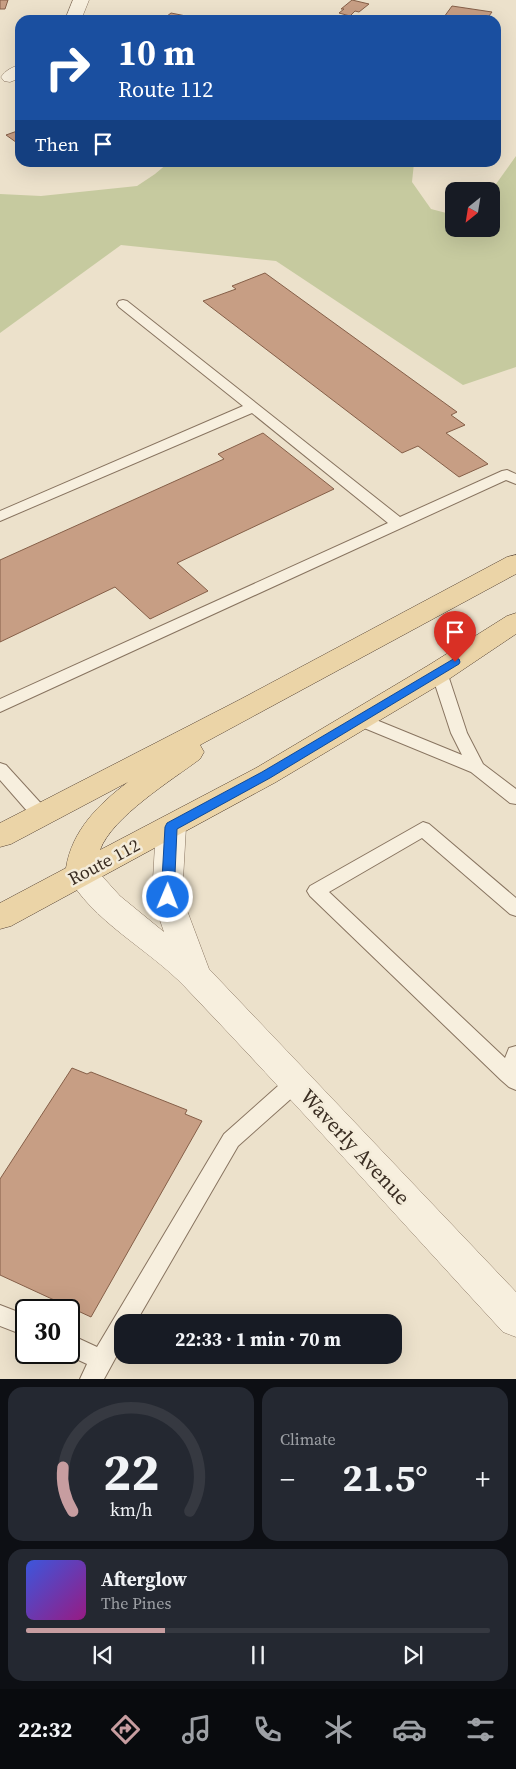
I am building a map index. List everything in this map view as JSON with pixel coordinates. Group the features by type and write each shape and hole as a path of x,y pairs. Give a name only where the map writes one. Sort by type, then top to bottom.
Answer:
{"main road":[{"path":"0,836 251,706 516,563"},
{"name":"Route 112","path":"0,917 266,775 439,672 516,622"},
{"path":"81,873 83,857 89,840 99,825 118,808 251,706"}],"street":[{"path":"75,15 81,0"},
{"name":"Waverly Avenue","path":"171,827 168,897 195,976"},
{"name":"Waverly Avenue","path":"81,873 109,905 195,976 516,1319"}],"lane":[{"path":"123,304 398,523"},
{"path":"0,516 253,407"},
{"path":"0,706 507,474 516,480"},
{"path":"439,672 460,733 477,768"},
{"path":"358,719 477,768 516,798"},
{"path":"0,769 41,816"},
{"path":"512,1077 316,892 423,829 516,909"},
{"path":"512,1077 516,1054"},
{"path":"129,1314 231,1140 295,1083"},
{"path":"0,1315 15,1321"},
{"path":"80,1355 97,1370 114,1340"}],"green space":[{"path":"516,156 516,367 463,385 276,261 121,245 0,333 0,194 41,196 137,186 163,167 414,167 412,182 431,209 445,213 445,238 500,238 500,182 497,182"}],"building":[{"path":"0,0 8,0 5,9 0,9"},
{"path":"352,0 369,4 359,12 355,11 351,15 339,13 344,9 341,9"},
{"path":"452,6 492,12 490,15 445,15"},
{"path":"15,132 15,141 6,135"},
{"path":"265,273 457,412 451,415 465,425 446,433 488,464 459,477 418,446 402,453 203,301 236,289 232,286"},
{"path":"263,433 334,489 177,563 208,591 150,619 115,587 0,642 0,560 224,459 218,454"},
{"path":"72,1068 87,1074 91,1072 187,1110 185,1114 202,1121 91,1317 80,1312 80,1299 52,1299 0,1275 0,1179"}],"route":[{"path":"168,897 171,827 266,775 455,662"}]}
